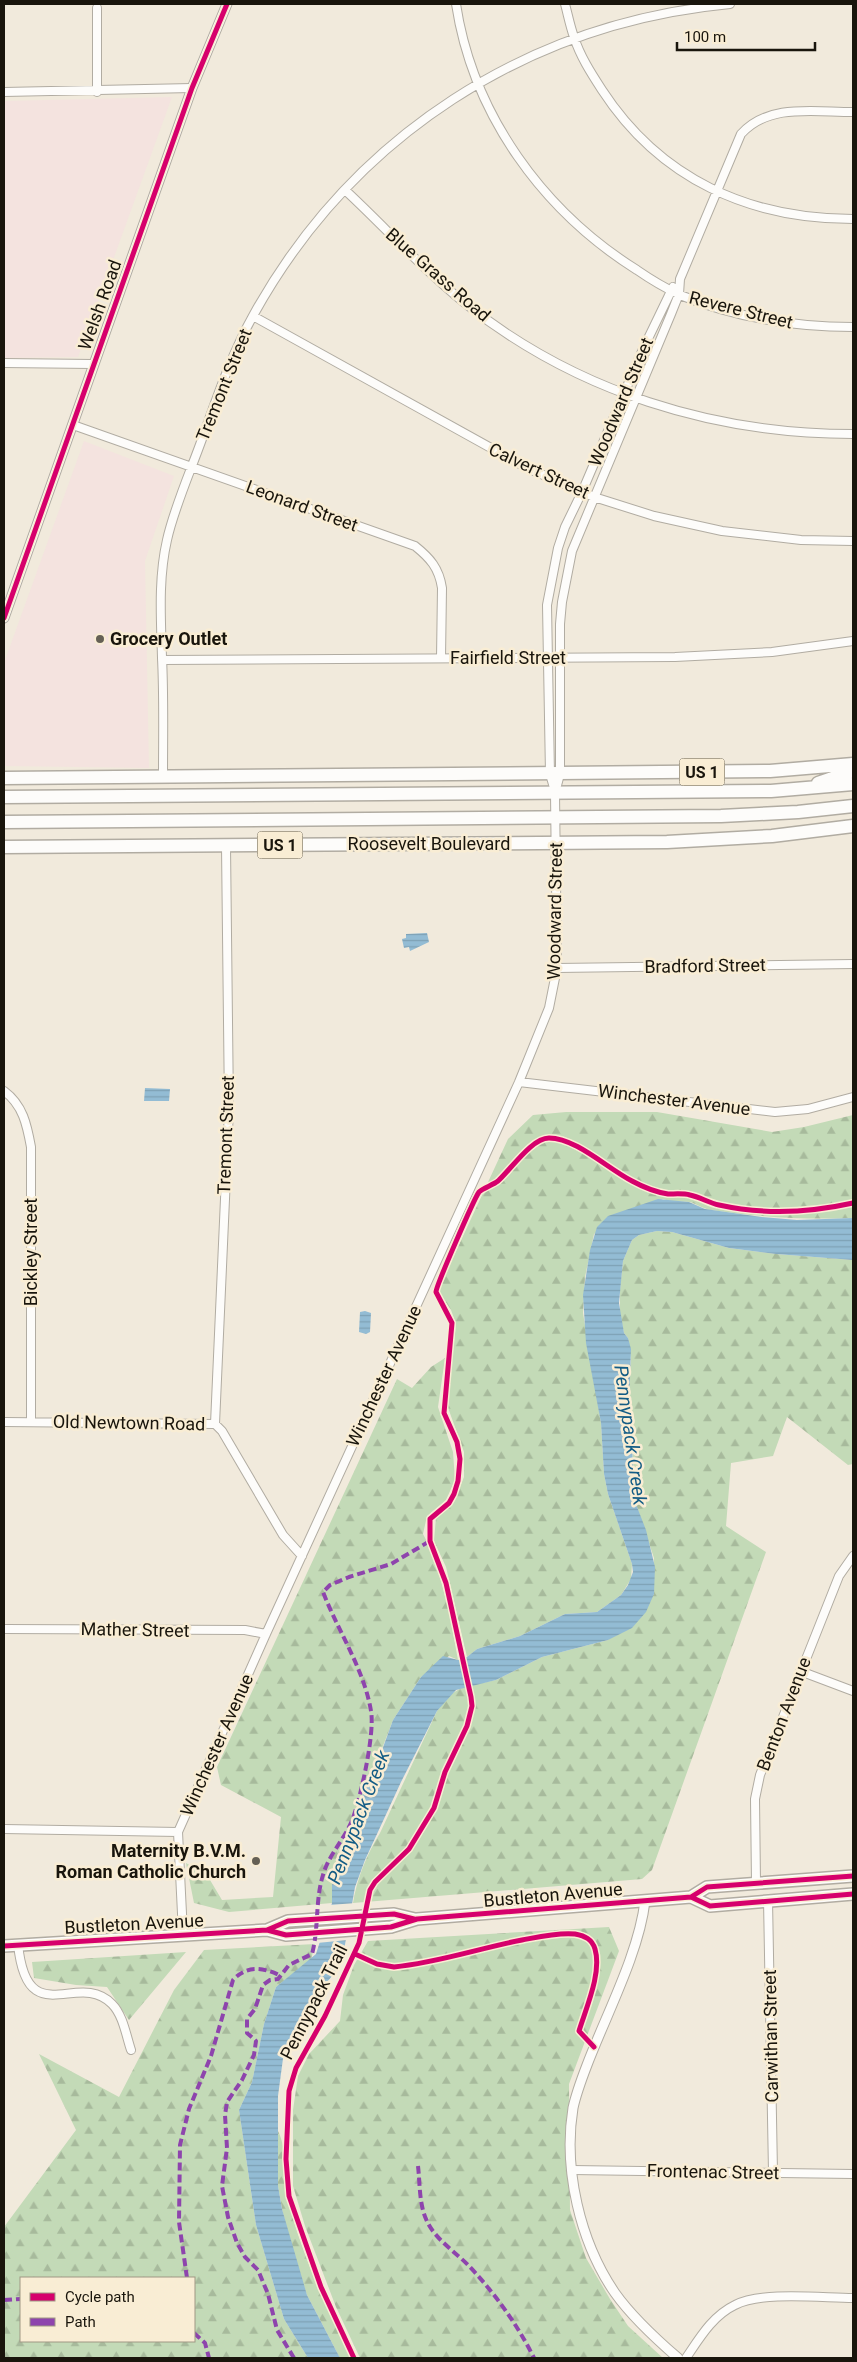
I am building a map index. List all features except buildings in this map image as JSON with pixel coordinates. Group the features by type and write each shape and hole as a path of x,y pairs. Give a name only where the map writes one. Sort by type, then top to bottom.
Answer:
{"highway":[{"name":"US 1","path":"4,778 770,771 853,764"},
{"path":"797,790 853,771"},
{"name":"US 1","path":"4,797 797,790 853,784"},
{"name":"Roosevelt Boulevard","path":"4,822 747,816 853,806"},
{"name":"Roosevelt Boulevard","path":"4,847 721,840 853,826"}],"main road":[{"name":"Bustleton Avenue","path":"4,1946 183,1934 267,1930 286,1935 392,1927 417,1919 691,1897 707,1887 853,1876"},
{"name":"Bustleton Avenue","path":"691,1897 710,1906 853,1894"},
{"name":"Bustleton Avenue","path":"267,1930 288,1921 394,1914 417,1919"}],"street":[{"name":"Welsh Road","path":"4,618 192,88 227,4"},
{"name":"Revere Street","path":"456,4 465,48 477,83 500,130 516,155 553,202 604,248 670,290 732,312 768,320 806,325 853,327"},
{"path":"565,4 574,38 595,80 631,128 662,157 715,192 789,215 853,219"},
{"name":"Tremont Street","path":"163,776 160,607 166,540 230,366 253,316 306,236 345,190 401,137 477,83 534,54 574,38 664,8 730,4"},
{"path":"97,92 98,8"},
{"path":"4,92 97,92 192,88"},
{"name":"Woodward Street","path":"555,774 562,602 572,551 679,294 680,279 737,141 747,127 764,116 773,113 853,112"},
{"name":"Blue Grass Road","path":"345,190 433,275 466,304 498,327 565,368 624,394 702,418 734,425 788,432 853,434"},
{"name":"Woodward Street","path":"519,1082 549,1008 557,968 556,793 547,605 552,576 565,527 670,290 680,279"},
{"name":"Calvert Street","path":"253,316 527,468 582,492 654,516 722,532 792,540 853,541"},
{"path":"4,363 93,364"},
{"name":"Leonard Street","path":"73,424 415,546 428,556 436,566 442,588 441,658"},
{"name":"Fairfield Street","path":"162,660 675,656 763,652 853,641"},
{"name":"Tremont Street","path":"215,1424 229,1109 226,846"},
{"name":"Bradford Street","path":"557,968 853,964"},
{"name":"Winchester Avenue","path":"183,1934 178,1832 266,1634 519,1082 775,1112 808,1108 853,1097"},
{"name":"Bickley Street","path":"4,1091 15,1099 27,1122 31,1147 31,1422"},
{"name":"Old Newtown Road","path":"4,1422 215,1424 222,1431 283,1535 302,1556"},
{"name":"Benton Avenue","path":"756,1883 755,1799 760,1774 839,1576 853,1556"},
{"name":"Mather Street","path":"4,1629 245,1630 266,1634"},
{"path":"800,1671 853,1691"},
{"path":"4,1829 178,1832"},
{"name":"Carwithan Street","path":"768,1900 774,2172"},
{"path":"645,1901 641,1929 586,2067 573,2108 572,2170 578,2209 601,2270 616,2293 637,2318 678,2358"},
{"path":"18,1944 22,1972 33,1988 51,1996 89,1994 105,1998 120,2015 131,2050"},
{"name":"Frontenac Street","path":"572,2170 853,2174"},
{"path":"686,2358 709,2325 734,2305 750,2299 766,2297 853,2298"}],"shaded area":[{"path":"172,97 78,357 4,358 4,101"},
{"path":"84,441 174,476 145,561 149,768 4,766 4,663"}],"green space":[{"path":"566,1112 657,1112 772,1132 804,1127 853,1115 853,1218 800,1218 747,1214 705,1209 690,1202 663,1199 594,1234 585,1277 583,1313 601,1423 604,1474 608,1494 632,1564 631,1579 621,1595 597,1612 565,1614 520,1636 477,1649 467,1657 446,1567 434,1541 436,1517 454,1502 464,1477 464,1452 447,1405 456,1324 451,1310 438,1290 508,1139 533,1115"},
{"path":"657,1231 672,1232 729,1248 853,1260 853,1464 848,1465 787,1417 773,1456 731,1463 726,1526 766,1552 652,1870 642,1879 353,1903 360,1875 371,1849 437,1711 451,1694 463,1687 496,1680 542,1657 608,1640 654,1594 654,1558 632,1488 634,1476 629,1388 631,1359 628,1338 624,1333 620,1315 620,1290 623,1261 632,1240 639,1235"},
{"path":"445,1358 438,1407 453,1452 455,1480 446,1500 427,1516 423,1534 434,1555 449,1611 458,1660 449,1656 421,1677 393,1720 358,1811 355,1832 340,1862 332,1885 332,1903 229,1912 194,1903 186,1863 207,1875 222,1900 273,1897 281,1817 221,1785 217,1767 397,1379 412,1388 431,1367"},
{"path":"609,1927 619,1951 569,2084 570,2210 586,2258 610,2299 628,2326 663,2358 360,2358 336,2307 305,2226 293,2186 293,2110 298,2076 309,2054 340,2021 343,1995 354,1965 368,1941"},
{"path":"315,1944 311,1960 276,1987 264,2024 252,2082 239,2110 256,2225 284,2319 308,2358 4,2358 4,2227 76,2130 39,2054 119,2097 174,1990 204,1950"},
{"path":"186,1952 129,2020 107,1987 76,1985 34,1978 32,1962"},
{"path":"278,2131 283,2147 288,2199 299,2237 321,2293 346,2348 353,2358 340,2358 307,2295 293,2254 278,2186"}],"water":[{"path":"427,933 429,942 410,951 409,947 404,948 402,939 406,938 406,934"},
{"path":"145,1088 170,1089 169,1101 144,1101"},
{"name":"Pennypack Creek","path":"658,1199 689,1202 705,1209 762,1217 797,1220 853,1218 853,1260 729,1248 672,1232 657,1231 639,1235 632,1240 623,1261 619,1303 624,1333 628,1338 631,1349 629,1407 634,1476 632,1488 634,1499 646,1530 655,1567 654,1594 646,1612 632,1628 608,1640 542,1657 496,1680 456,1690 437,1711 401,1782 365,1860 355,1887 343,1956 337,1970 307,2006 284,2051 278,2096 278,2186 282,2209 307,2295 340,2358 308,2358 284,2319 256,2225 239,2110 252,2082 264,2024 276,1987 316,1954 332,1903 332,1885 340,1862 355,1832 361,1798 374,1772 393,1720 421,1677 443,1656 458,1660 467,1657 477,1649 520,1636 565,1614 597,1612 621,1595 628,1585 633,1572 632,1564 608,1494 604,1474 601,1423 586,1343 583,1295 590,1250 597,1227 608,1216"},
{"path":"360,1312 371,1313 370,1332 366,1334 359,1332"}],"pier":[{"path":"356,1903 348,1940 317,1943 329,1905"}],"marked path":[{"path":"294,2358 277,2330 268,2294 258,2270 245,2257 237,2243 228,2217 222,2186 227,2148 225,2115 227,2102 242,2080 254,2055 256,2041 247,2033 247,2019 255,2009 263,1985 270,1980 278,1979 289,1965 312,1954 323,1875 329,1860 353,1818 367,1764 372,1721 368,1695 357,1665 323,1592 330,1585 349,1577 391,1564 430,1541"},
{"path":"187,2277 179,2222 180,2145 189,2109 211,2056 233,1980 244,1972 256,1969 262,1969 281,1976"},
{"path":"418,2166 422,2206 426,2219 434,2233 489,2288 513,2322 534,2358"},
{"path":"4,2300 20,2299"},
{"path":"195,2334 205,2343 209,2358"}],"cycle path":[{"path":"4,618 192,88 227,4"},
{"name":"Pennypack Trail","path":"354,2358 321,2287 289,2196 286,2159 289,2091 296,2068 325,2016 359,1943 370,1890 375,1882 409,1849 434,1808 445,1772 467,1726 472,1706 446,1583 430,1541 430,1519 449,1503 454,1494 458,1481 460,1459 457,1442 444,1413 452,1323 436,1292 456,1242 479,1192 498,1181 529,1148 543,1139 549,1138 559,1139 581,1148 623,1176 649,1189 668,1194 687,1194 719,1205 786,1212 853,1203"},
{"name":"Pennypack Trail","path":"4,1946 267,1930 286,1935 391,1927 417,1919 691,1897 707,1887 853,1876"},
{"path":"691,1897 710,1906 853,1894"},
{"path":"267,1930 288,1921 394,1914 414,1919"},
{"name":"Pennypack Trail","path":"355,1954 377,1964 394,1967 442,1959 542,1936 555,1934 582,1936 590,1940 594,1946 597,1958 595,1979 579,2031 594,2047"}],"place":[{"name":"Grocery Outlet","path":"100,639"},
{"name":"Maternity B.V.M. Roman Catholic Church","path":"256,1861"}]}
